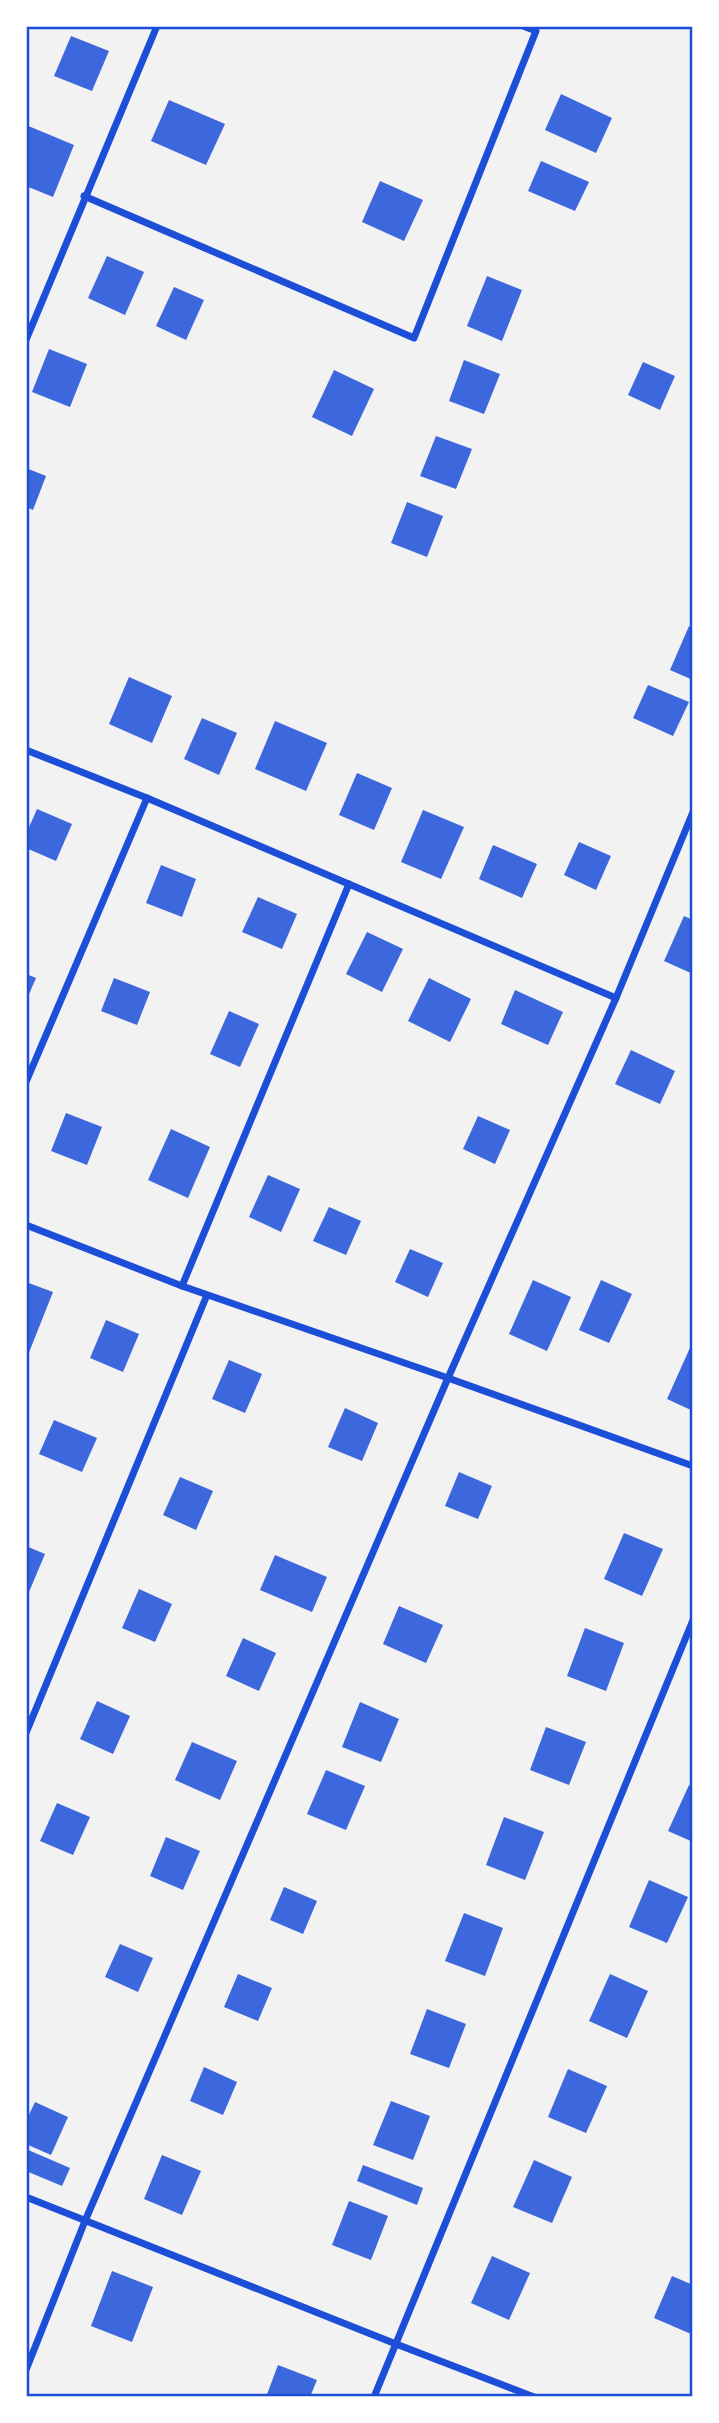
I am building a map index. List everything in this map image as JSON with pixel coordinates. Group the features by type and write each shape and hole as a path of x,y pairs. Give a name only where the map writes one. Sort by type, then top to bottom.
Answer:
{"street":[{"path":"26,340 157,26"},
{"path":"85,196 414,338 536,32 523,26"},
{"path":"26,750 147,797 616,998"},
{"path":"26,1082 147,797"},
{"path":"26,2370 85,2221 448,1378 616,998 693,812"},
{"path":"183,1286 349,884"},
{"path":"26,1225 207,1295 693,1466"},
{"path":"26,1733 207,1295"},
{"path":"374,2397 693,1620"},
{"path":"26,2197 534,2397"}],"building":[{"path":"71,36 109,51 92,91 54,76"},
{"path":"561,94 612,118 596,153 545,130"},
{"path":"169,100 225,124 206,165 151,141"},
{"path":"26,125 74,145 53,197 26,186"},
{"path":"541,161 589,182 575,211 528,191"},
{"path":"380,181 423,200 404,241 362,222"},
{"path":"107,256 144,272 125,315 88,298"},
{"path":"487,276 522,290 502,341 467,326"},
{"path":"174,287 204,300 186,340 156,326"},
{"path":"49,349 87,364 70,407 32,392"},
{"path":"464,360 500,374 484,414 449,401"},
{"path":"643,362 675,376 660,410 628,395"},
{"path":"334,370 374,389 352,436 312,417"},
{"path":"436,436 472,449 456,489 420,476"},
{"path":"26,468 46,476 33,510 26,507"},
{"path":"407,502 443,516 427,557 391,543"},
{"path":"689,626 693,628 693,680 670,670"},
{"path":"129,677 172,696 152,743 109,724"},
{"path":"648,685 689,702 673,736 633,718"},
{"path":"202,718 237,733 219,775 184,759"},
{"path":"275,721 327,743 306,791 255,769"},
{"path":"357,773 392,788 374,830 339,815"},
{"path":"37,809 72,824 56,861 26,848 26,834"},
{"path":"423,810 464,827 441,879 401,862"},
{"path":"579,842 611,856 596,890 564,875"},
{"path":"493,845 537,864 522,898 479,879"},
{"path":"161,865 196,879 182,917 146,903"},
{"path":"258,897 297,914 282,949 242,932"},
{"path":"684,916 693,920 693,974 664,961"},
{"path":"367,932 403,949 382,992 346,974"},
{"path":"26,974 36,978 26,1001"},
{"path":"114,978 150,992 137,1025 101,1011"},
{"path":"429,978 471,999 450,1042 408,1021"},
{"path":"515,990 563,1012 548,1045 501,1024"},
{"path":"229,1011 259,1024 240,1067 210,1054"},
{"path":"631,1050 675,1071 660,1104 615,1084"},
{"path":"66,1113 102,1127 87,1165 51,1151"},
{"path":"478,1116 510,1130 495,1164 463,1149"},
{"path":"171,1129 210,1147 188,1198 148,1180"},
{"path":"268,1175 300,1189 281,1232 249,1217"},
{"path":"329,1207 361,1221 346,1255 313,1241"},
{"path":"410,1249 443,1263 428,1297 395,1282"},
{"path":"533,1280 571,1297 547,1351 509,1334"},
{"path":"601,1280 632,1294 609,1343 579,1330"},
{"path":"26,1282 53,1292 26,1360"},
{"path":"106,1320 139,1334 123,1372 90,1358"},
{"path":"693,1341 693,1411 667,1399"},
{"path":"229,1360 262,1374 245,1413 212,1399"},
{"path":"345,1408 378,1423 362,1461 328,1447"},
{"path":"54,1420 97,1438 82,1472 39,1454"},
{"path":"459,1472 492,1486 478,1519 445,1506"},
{"path":"180,1477 213,1491 196,1530 163,1515"},
{"path":"624,1533 663,1549 642,1596 604,1579"},
{"path":"26,1546 45,1554 29,1592 26,1591"},
{"path":"275,1555 327,1577 312,1612 260,1590"},
{"path":"139,1589 172,1604 155,1642 122,1628"},
{"path":"399,1606 443,1625 426,1663 383,1644"},
{"path":"585,1628 624,1643 606,1691 567,1676"},
{"path":"243,1638 276,1653 259,1691 226,1676"},
{"path":"97,1701 130,1716 113,1754 80,1739"},
{"path":"360,1702 399,1719 381,1762 342,1747"},
{"path":"546,1727 586,1742 569,1785 530,1770"},
{"path":"192,1742 237,1761 220,1800 175,1780"},
{"path":"326,1770 365,1786 346,1830 307,1814"},
{"path":"689,1785 693,1787 693,1842 668,1831"},
{"path":"57,1803 90,1817 73,1855 40,1841"},
{"path":"504,1817 544,1832 525,1880 486,1865"},
{"path":"166,1837 200,1851 183,1890 150,1876"},
{"path":"649,1880 688,1897 667,1943 629,1927"},
{"path":"284,1887 317,1901 303,1934 270,1920"},
{"path":"464,1913 503,1928 485,1976 445,1961"},
{"path":"120,1944 153,1958 138,1992 105,1977"},
{"path":"238,1974 272,1988 258,2021 224,2007"},
{"path":"610,1974 648,1991 627,2038 589,2021"},
{"path":"427,2009 466,2024 449,2068 410,2054"},
{"path":"204,2067 237,2082 223,2115 190,2101"},
{"path":"568,2069 607,2086 586,2133 548,2117"},
{"path":"391,2101 430,2116 413,2160 373,2145"},
{"path":"35,2102 68,2117 51,2155 26,2144 26,2121"},
{"path":"26,2149 70,2168 62,2186 26,2171"},
{"path":"162,2155 201,2171 182,2215 144,2199"},
{"path":"534,2160 572,2177 552,2223 513,2207"},
{"path":"363,2165 423,2188 417,2205 357,2181"},
{"path":"349,2201 388,2216 371,2260 332,2245"},
{"path":"492,2256 530,2273 509,2320 471,2303"},
{"path":"112,2271 153,2287 132,2342 91,2326"},
{"path":"672,2276 693,2285 691,2334 654,2318"},
{"path":"278,2365 317,2380 310,2397 266,2397"}]}
